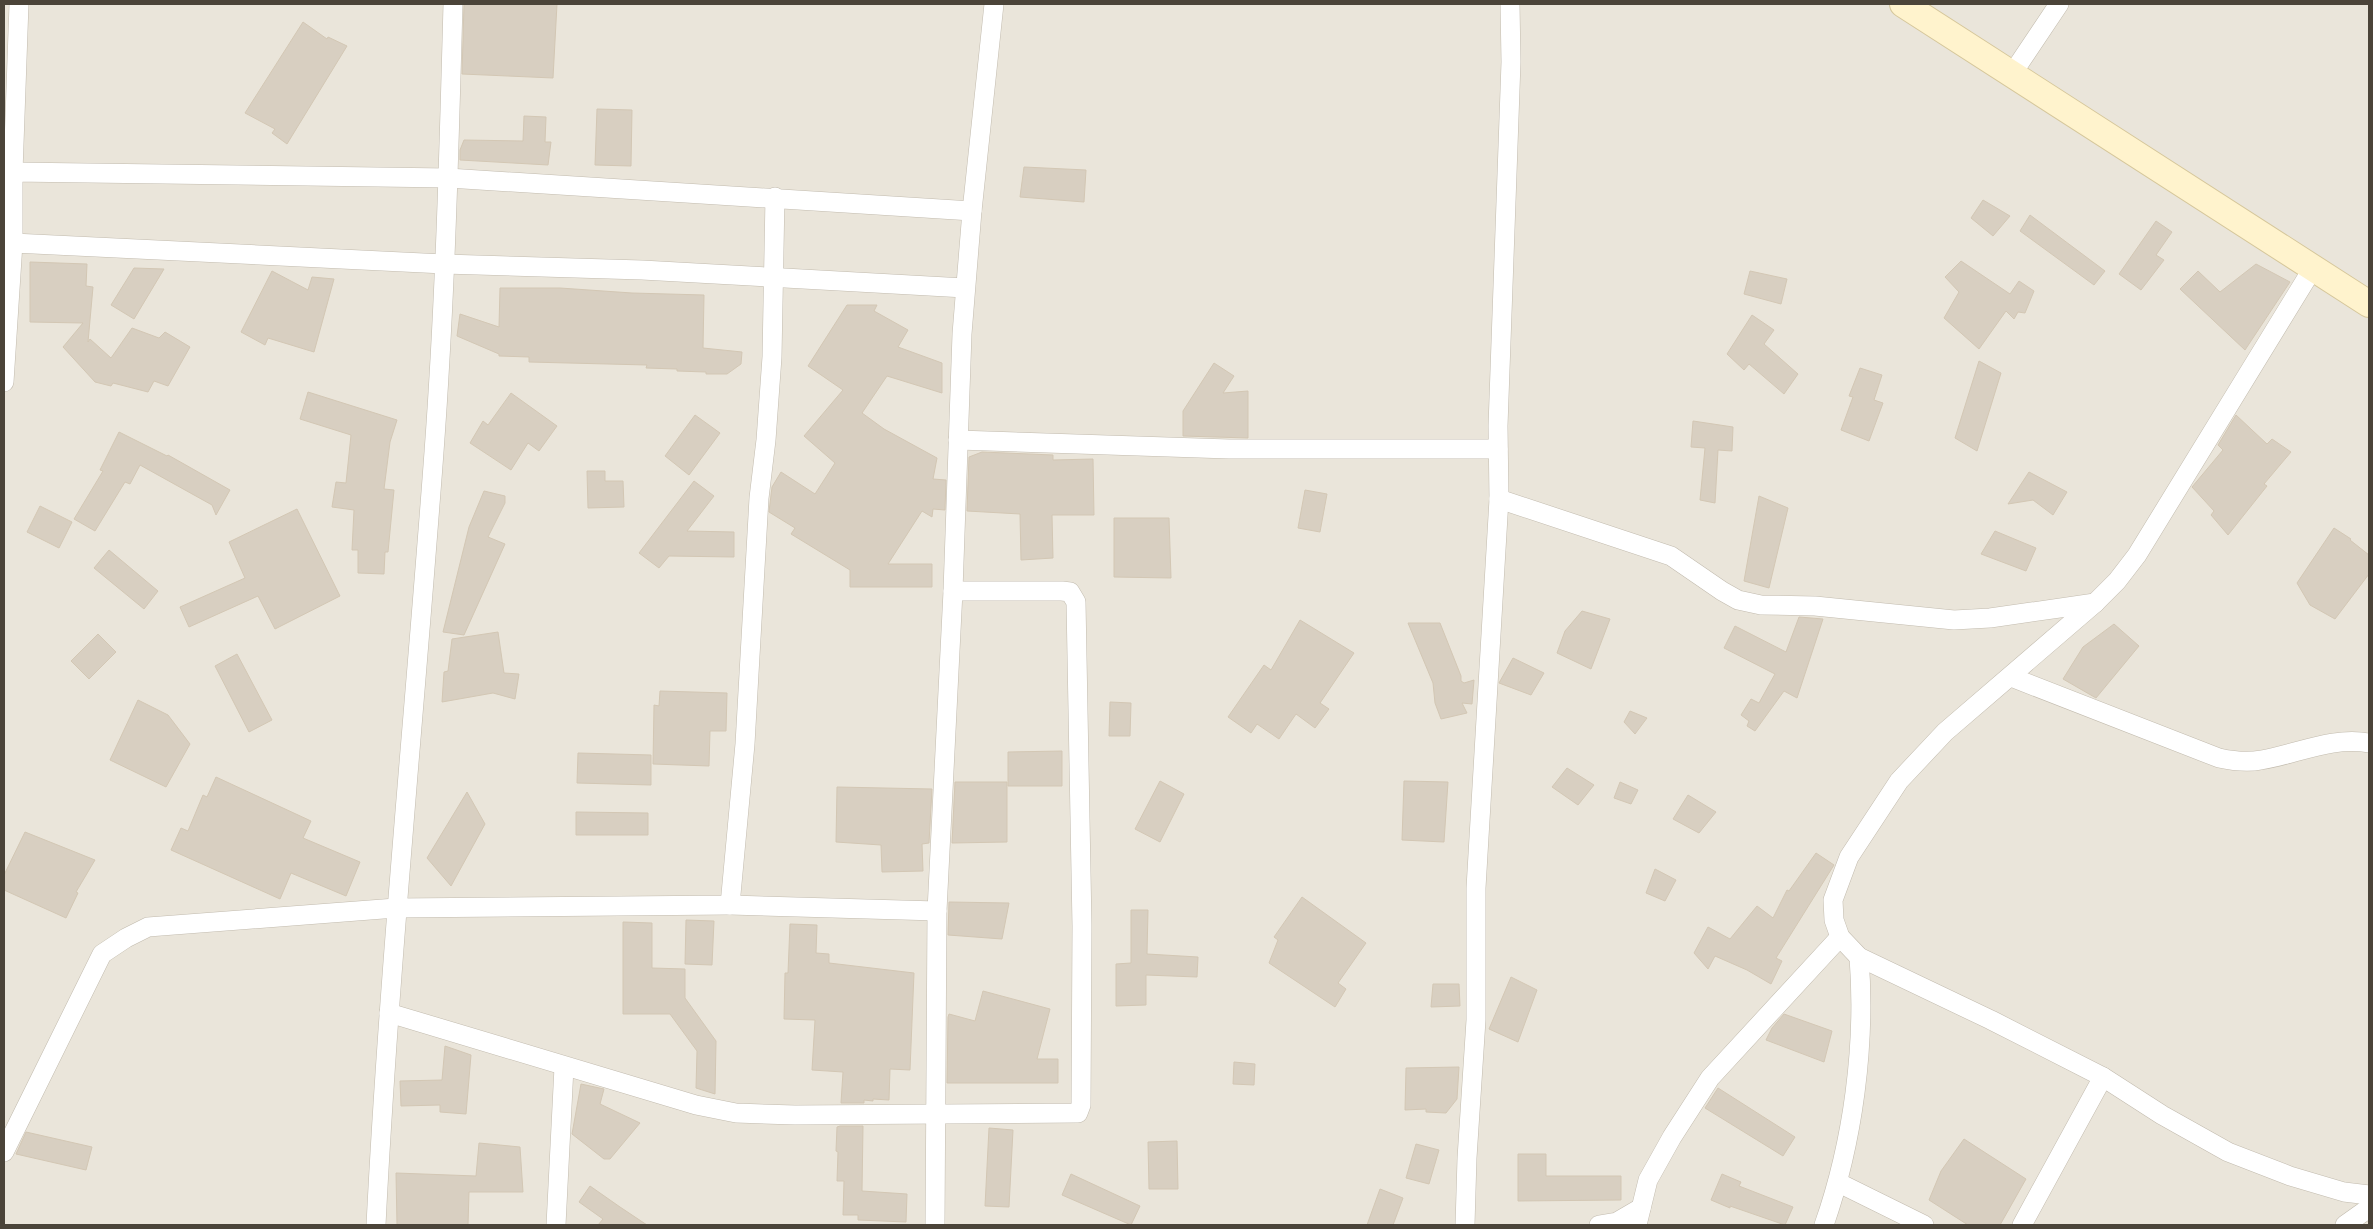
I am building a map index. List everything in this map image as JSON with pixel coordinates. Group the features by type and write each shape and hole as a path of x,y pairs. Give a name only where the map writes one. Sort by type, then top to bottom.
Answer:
{"main road":[{"path":"1905,4 2369,304"}],"street":[{"path":"4,382 8,173 19,4"},
{"path":"376,1225 396,908 434,450 448,178 453,4"},
{"path":"935,1225 934,999 936,911 953,591 965,288 994,4"},
{"path":"1465,1225 1476,1020 1476,888 1499,499 1498,449 1511,62 1510,4"},
{"path":"2012,74 2058,4"},
{"path":"8,173 448,178 972,210"},
{"path":"730,905 745,744 759,498 771,375 775,197"},
{"path":"8,239 444,264 642,270 965,288"},
{"path":"2313,268 2137,555 2117,581 2095,603 2011,677 1945,732 1899,781 1849,857 1833,900 1834,920 1840,937 1859,956 2103,1077 2162,1115 2228,1152 2290,1176 2344,1192 2369,1195"},
{"path":"958,440 1229,449 1498,449"},
{"path":"1499,499 1671,556 1738,600 1761,605 1815,606 1954,620 1990,618 2095,603"},
{"path":"389,1014 696,1105 736,1113 795,1115 1073,1115 1078,1113 1081,1105 1081,907 1076,602 1070,592 1062,591 953,591"},
{"path":"2011,677 2219,758 2239,762 2260,760 2346,740 2369,743"},
{"path":"4,1152 102,954 126,938 148,927 396,908 730,905 936,911"},
{"path":"1599,1225 1639,1217 1648,1180 1672,1136 1710,1078 1840,937"},
{"path":"1824,1225 1839,1183 1860,1040 1862,995 1859,956"},
{"path":"556,1225 564,1067"},
{"path":"2022,1225 2103,1077"},
{"path":"1839,1183 1924,1225"},
{"path":"2345,1225 2369,1208"}],"shaded area":[{"path":"4,4 2369,4 2369,1225 4,1225"}],"building":[{"path":"464,4 557,4 553,78 462,74"},
{"path":"303,22 327,39 328,37 347,46 287,144 272,133 275,129 245,113"},
{"path":"597,109 632,110 631,166 595,165"},
{"path":"524,116 546,117 545,142 551,142 548,165 460,160 460,150 464,140 523,141"},
{"path":"1024,167 1086,170 1084,202 1020,197"},
{"path":"1983,200 2010,216 1993,236 1971,218"},
{"path":"2030,215 2105,271 2094,285 2020,231"},
{"path":"2156,221 2172,232 2156,255 2164,260 2141,290 2119,274"},
{"path":"1961,261 2010,294 2019,281 2034,291 2025,313 2018,312 2014,319 2006,311 1979,349 1944,318 1959,292 1945,277"},
{"path":"30,262 87,264 86,286 93,287 88,342 90,339 111,358 132,328 159,338 165,332 190,347 168,386 154,381 148,392 113,383 111,386 95,382 63,347 83,323 30,322"},
{"path":"2256,264 2290,282 2245,350 2180,289 2198,271 2220,292"},
{"path":"134,268 164,269 134,319 111,305"},
{"path":"272,271 308,290 312,277 334,279 314,352 268,338 265,345 241,332"},
{"path":"1750,271 1787,279 1781,304 1744,294"},
{"path":"500,288 560,288 704,295 703,348 742,352 741,364 727,374 706,374 706,372 677,371 677,369 646,368 647,365 529,362 529,357 499,356 499,354 457,336 460,314 499,327"},
{"path":"847,305 877,305 874,311 908,330 898,347 942,363 942,393 887,376 862,413 884,429 937,458 933,479 946,480 945,510 933,509 932,517 922,511 888,564 932,564 932,587 850,587 850,570 791,534 795,528 769,512 772,487 781,472 815,494 835,463 804,436 843,390 808,366"},
{"path":"1752,315 1774,330 1764,344 1798,374 1784,394 1749,364 1744,370 1727,354"},
{"path":"1979,361 2001,373 1977,451 1955,438"},
{"path":"1214,363 1234,376 1223,393 1248,391 1248,438 1183,436 1183,411"},
{"path":"1860,368 1882,375 1874,400 1883,403 1869,441 1841,430 1853,397 1849,396"},
{"path":"308,392 397,420 390,442 384,489 394,490 388,552 385,552 384,574 358,573 358,550 352,550 354,510 332,507 336,482 346,483 351,435 300,419"},
{"path":"511,393 557,426 539,451 528,443 511,470 470,443 483,421 488,425"},
{"path":"695,415 720,433 689,475 665,456"},
{"path":"2236,415 2267,444 2272,439 2291,452 2264,484 2267,486 2228,535 2211,515 2214,511 2192,487 2223,450 2218,445"},
{"path":"1693,421 1733,427 1732,451 1718,450 1715,503 1700,500 1705,448 1691,447"},
{"path":"119,432 168,455 230,490 216,515 212,505 140,465 130,484 125,482 95,531 74,519 103,471 100,470"},
{"path":"982,452 1053,455 1053,460 1093,459 1094,515 1052,515 1053,558 1021,560 1020,514 967,511 969,457"},
{"path":"587,471 605,471 605,481 623,481 624,507 588,508"},
{"path":"2029,472 2067,492 2053,515 2033,500 2008,504"},
{"path":"694,481 714,496 687,531 734,532 734,557 669,556 659,568 639,553"},
{"path":"1305,490 1327,494 1320,532 1298,528"},
{"path":"484,491 505,496 505,503 488,537 505,544 464,635 443,632 469,527"},
{"path":"1759,496 1788,508 1769,588 1744,581"},
{"path":"40,506 72,522 59,548 27,532"},
{"path":"297,509 340,596 275,629 258,596 189,627 180,607 245,578 229,542"},
{"path":"1114,518 1169,518 1171,578 1114,577"},
{"path":"2334,528 2351,539 2369,555 2369,574 2335,619 2310,605 2297,583"},
{"path":"1995,531 2036,548 2026,571 1981,554"},
{"path":"109,550 158,591 144,609 94,568"},
{"path":"1582,611 1610,619 1591,669 1557,653 1565,631"},
{"path":"1799,617 1823,619 1797,698 1784,691 1755,731 1747,726 1749,721 1741,715 1751,699 1759,703 1775,674 1724,648 1735,626 1786,652"},
{"path":"1300,620 1354,653 1320,703 1329,709 1315,728 1296,714 1279,739 1257,724 1251,733 1228,717 1264,665 1271,670"},
{"path":"1408,623 1440,623 1461,676 1461,681 1464,683 1474,680 1472,704 1462,703 1467,713 1441,719 1435,703 1433,683"},
{"path":"2114,624 2139,646 2096,698 2063,679 2083,647"},
{"path":"498,632 504,673 519,674 515,699 493,693 442,702 444,672 448,671 452,639"},
{"path":"98,634 116,652 89,679 71,661"},
{"path":"237,654 272,720 249,732 215,666"},
{"path":"1513,658 1544,673 1531,695 1499,683"},
{"path":"660,691 727,693 726,731 710,731 709,766 653,764 654,705 659,706"},
{"path":"138,700 168,715 190,744 166,787 110,760"},
{"path":"1110,702 1131,703 1130,736 1109,736"},
{"path":"1630,711 1647,718 1635,734 1624,722"},
{"path":"1062,751 1062,786 1008,786 1008,752"},
{"path":"578,753 651,755 651,785 577,783"},
{"path":"1567,768 1594,785 1578,805 1552,787"},
{"path":"216,777 311,821 303,838 360,862 346,896 291,873 280,899 171,850 181,828 188,831 203,795 207,797"},
{"path":"1160,781 1184,794 1160,842 1135,829"},
{"path":"1404,781 1448,782 1444,842 1402,840"},
{"path":"955,782 1007,782 1007,842 952,843"},
{"path":"1620,782 1638,790 1631,804 1614,798"},
{"path":"837,787 932,789 929,843 922,844 923,871 882,872 881,845 836,842"},
{"path":"467,792 485,824 451,886 427,858"},
{"path":"1688,795 1716,812 1699,833 1673,819"},
{"path":"576,812 648,813 648,835 576,835"},
{"path":"25,832 95,860 76,892 78,893 66,918 4,890 4,875"},
{"path":"1816,853 1834,865 1776,958 1782,961 1771,984 1747,970 1715,956 1708,969 1694,953 1708,927 1730,939 1757,906 1773,918 1787,890 1789,891"},
{"path":"1655,869 1676,880 1665,901 1646,893"},
{"path":"1302,897 1366,943 1338,983 1346,989 1335,1007 1269,963 1278,940 1274,937"},
{"path":"949,902 1009,903 1002,939 948,935"},
{"path":"1131,910 1148,910 1147,954 1198,957 1197,977 1146,975 1146,1005 1116,1006 1116,964 1131,963"},
{"path":"686,920 714,921 712,965 685,964"},
{"path":"623,922 652,923 652,968 685,969 685,998 716,1041 715,1094 696,1088 697,1051 670,1014 623,1014"},
{"path":"790,924 817,925 816,953 829,954 829,963 914,973 910,1070 890,1069 889,1100 873,1099 873,1101 864,1100 864,1103 841,1103 843,1072 812,1070 815,1020 784,1019 785,973 788,973"},
{"path":"1511,977 1537,990 1518,1042 1489,1029"},
{"path":"1433,984 1459,984 1460,1006 1431,1007"},
{"path":"983,991 1050,1009 1037,1059 1058,1059 1058,1083 947,1083 949,1014 975,1021"},
{"path":"1784,1014 1832,1031 1824,1062 1766,1040 1772,1028"},
{"path":"445,1046 471,1055 466,1114 440,1112 440,1105 401,1106 400,1081 442,1080"},
{"path":"1234,1062 1255,1064 1254,1085 1233,1084"},
{"path":"1459,1067 1457,1099 1446,1113 1426,1112 1426,1109 1405,1110 1406,1068"},
{"path":"581,1084 604,1089 600,1104 640,1123 610,1159 604,1159 572,1134"},
{"path":"1718,1088 1795,1137 1783,1156 1705,1108"},
{"path":"863,1126 862,1191 907,1194 906,1222 858,1220 858,1215 843,1215 844,1181 837,1181 837,1127"},
{"path":"989,1128 1013,1130 1009,1207 985,1206"},
{"path":"26,1132 92,1147 86,1170 16,1154"},
{"path":"1964,1139 2026,1179 2000,1225 1968,1225 1929,1200 1941,1171"},
{"path":"1177,1141 1178,1189 1149,1189 1148,1142"},
{"path":"479,1143 520,1147 523,1192 469,1192 468,1225 397,1225 396,1173 476,1176"},
{"path":"1416,1144 1439,1150 1429,1184 1406,1178"},
{"path":"1518,1154 1546,1154 1546,1176 1621,1176 1621,1200 1518,1201"},
{"path":"1071,1174 1140,1206 1131,1225 1062,1195"},
{"path":"1722,1174 1741,1182 1739,1186 1793,1207 1785,1225 1711,1200"},
{"path":"590,1186 647,1225 598,1225 603,1219 579,1202"},
{"path":"1380,1189 1403,1198 1393,1225 1367,1225"}]}
